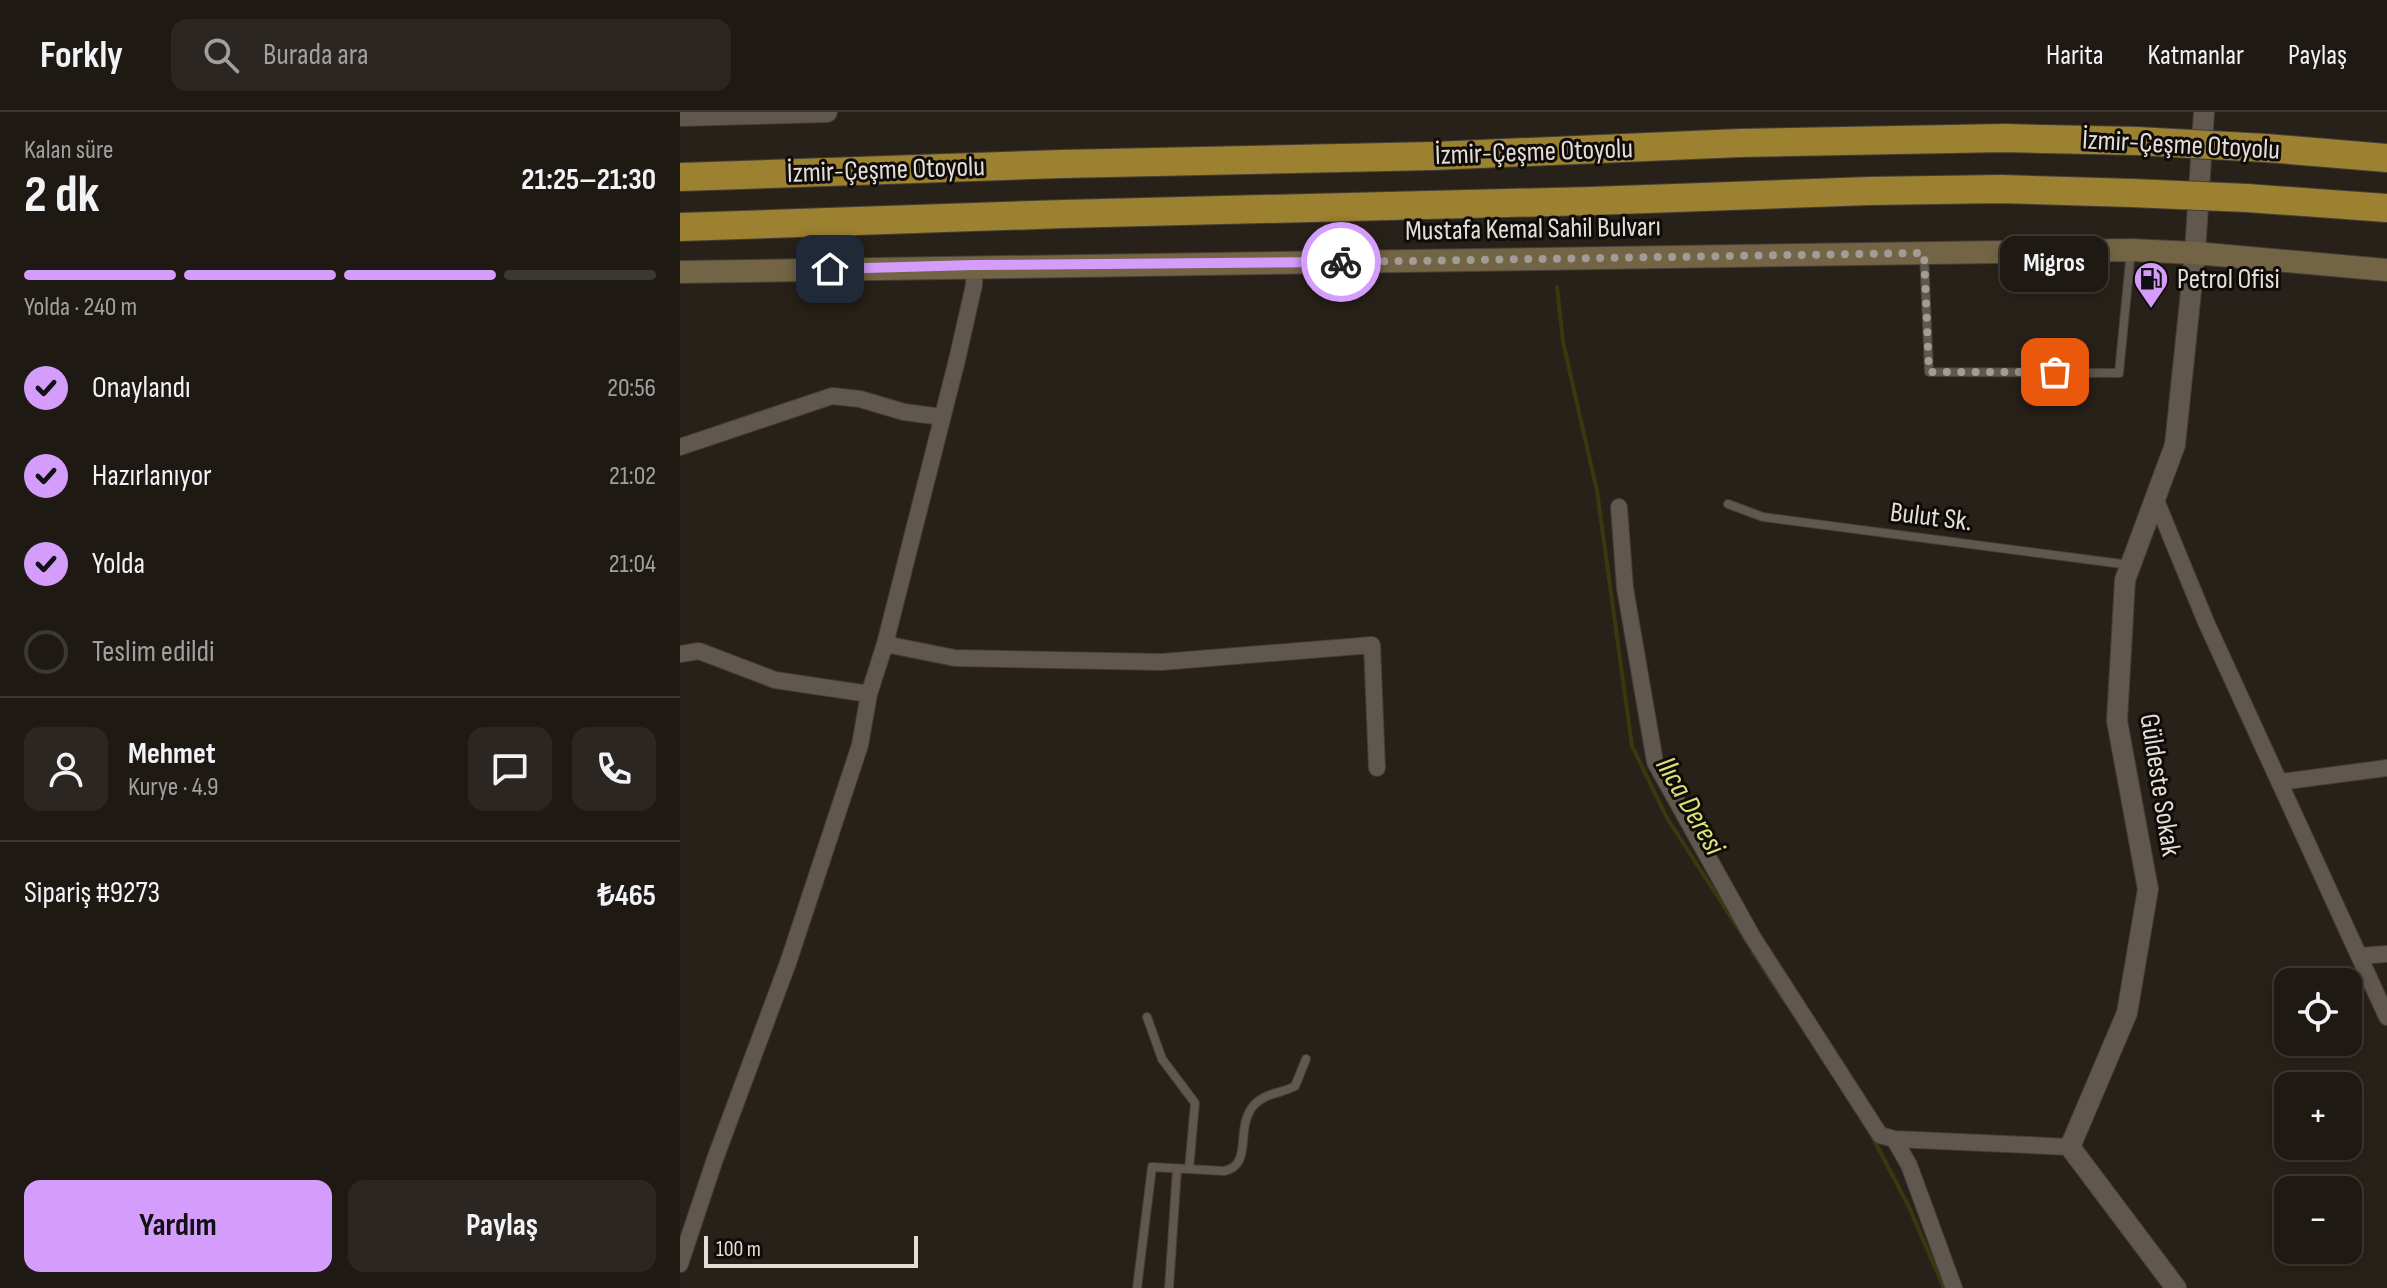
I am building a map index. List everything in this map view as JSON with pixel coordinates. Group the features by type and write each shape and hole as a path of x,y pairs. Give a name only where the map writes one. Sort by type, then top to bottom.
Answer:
{"highway":[{"name":"İzmir-Çeşme Otoyolu","path":"680,177 1046,164 1433,156 1740,143 2004,138 2137,141 2387,158"},
{"name":"İzmir-Çeşme Otoyolu","path":"680,227 2001,189 2247,198 2387,208"}],"main road":[{"name":"Mustafa Kemal Sahil Bulvarı","path":"680,272 974,265 2131,250 2387,270"}],"street":[{"path":"680,116 827,112"},
{"name":"Güldeste Sokak","path":"2070,1147 2127,1013 2148,889 2117,721 2125,580 2175,445 2195,253 2204,112"},
{"path":"680,1264 715,1159 788,963 860,745 869,694 885,644 974,285 974,265"},
{"path":"680,447 832,396 942,417"},
{"path":"2155,498 2206,622 2387,1017"},
{"path":"1619,507 1625,588 1655,762 1752,936 1880,1135 1894,1139 2070,1147 2176,1288"},
{"path":"885,644 955,658 1161,662 1372,645 1377,768"},
{"path":"680,654 699,651 775,680 869,694"},
{"path":"2280,782 2387,768"},
{"path":"2359,956 2387,954"},
{"path":"1894,1139 1909,1165 1954,1288"}],"lane":[{"path":"1924,253 1929,372 2119,373 2131,250"},
{"name":"Bulut Sk.","path":"1728,504 1763,517 2131,565"},
{"path":"1147,1017 1162,1059 1195,1103 1189,1169"},
{"path":"1137,1288 1152,1167 1224,1171 1238,1164 1249,1113 1265,1096 1295,1086 1306,1059"},
{"path":"1169,1288 1177,1169"}],"waterway":[{"name":"Ilıca Deresi","path":"1557,287 1563,342 1597,491 1632,746 1667,818 1747,942"},
{"name":"Ilıca Deresi","path":"1753,953 1786,1003"},
{"name":"Ilıca Deresi","path":"1873,1138 1909,1207 1944,1288"}],"way so far":[{"path":"1341,262 1924,253 1929,372 2055,372"}],"place":[{"name":"Petrol Ofisi","path":"2151,310"},
{"name":"Migros","path":"2055,372"}],"route":[{"path":"830,269 1341,262"}]}
